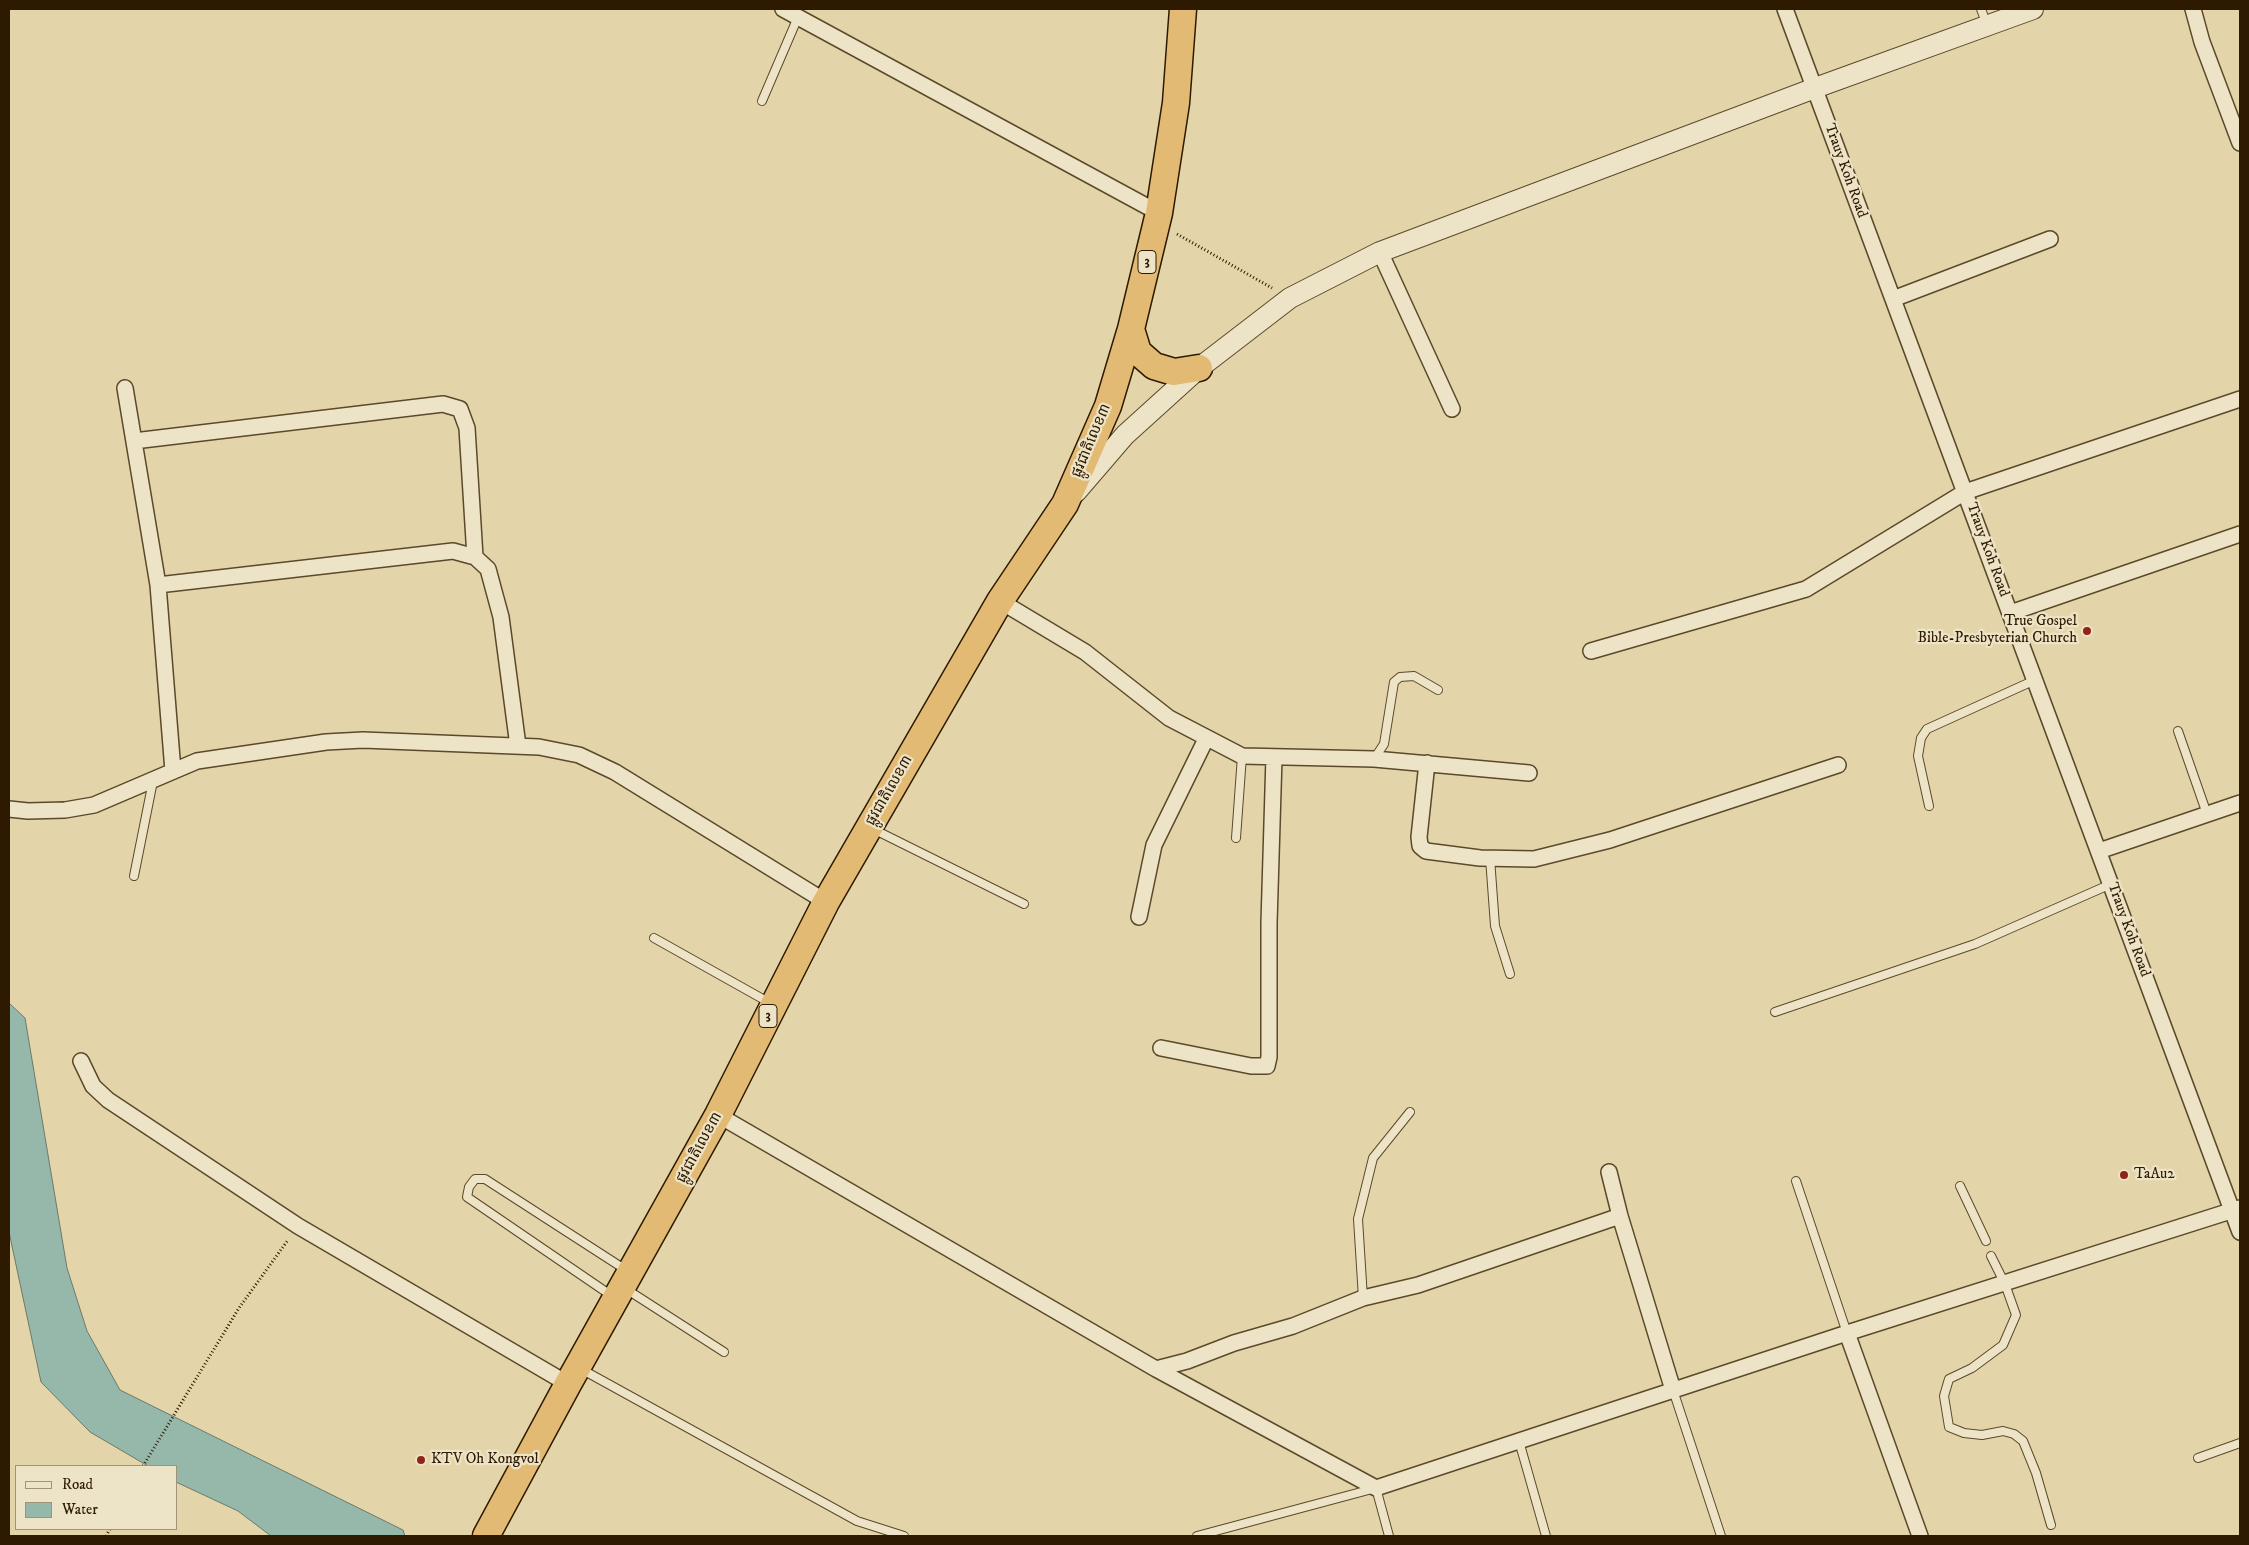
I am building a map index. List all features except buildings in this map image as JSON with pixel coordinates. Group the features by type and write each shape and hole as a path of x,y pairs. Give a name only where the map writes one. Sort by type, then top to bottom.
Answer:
{"highway":[{"name":"ផ្លូវជាតិលេខ៣","path":"486,1536 572,1376 718,1115 826,902 1000,601 1065,504 1108,406 1132,330 1158,217 1176,104 1183,9"},
{"path":"1132,330 1138,352 1154,366 1174,372 1199,368"}],"street":[{"path":"783,9 1158,217"},
{"name":"Trauy Koh Road","path":"1785,9 2111,884 2236,1210 2240,1232"},
{"path":"1065,504 1125,436 1199,368 1290,298 1380,252 1815,88 1984,17 2034,9"},
{"path":"2193,9 2202,42 2240,143"},
{"path":"1893,299 2050,239"},
{"path":"1380,252 1452,408"},
{"path":"125,388 158,585 173,772"},
{"path":"1591,651 1806,589 1965,492 2240,399"},
{"path":"134,441 443,404 460,410 467,428 475,558"},
{"path":"2010,613 2240,534"},
{"path":"158,585 453,551 475,558 488,569 501,617 518,746"},
{"path":"1000,601 1085,652 1169,718 1206,739 1242,756 1374,759 1529,773"},
{"path":"1139,917 1154,845 1206,739"},
{"path":"9,810 65,810 94,805 197,761 213,757 326,742 363,740 539,747 579,755 615,772 826,902"},
{"path":"1161,1048 1250,1066 1267,1066 1269,1057 1269,923 1274,757"},
{"path":"1427,763 1419,837 1420,846 1426,851 1490,858 1534,859 1610,840 1838,765"},
{"path":"2099,852 2240,803"},
{"path":"81,1061 94,1086 108,1100 298,1226 572,1376"},
{"path":"718,1115 1156,1370 1376,1488 1847,1333 2236,1210"},
{"path":"1609,1172 1620,1216 1673,1390"},
{"path":"1156,1370 1234,1343 1292,1326 1363,1298 1418,1285 1620,1216"},
{"path":"1847,1333 1920,1536"}],"lane":[{"path":"762,101 798,17"},
{"path":"1374,759 1384,744 1394,682 1400,677 1414,676 1438,690"},
{"path":"1930,806 1918,756 1920,738 1928,729 2035,680"},
{"path":"2178,732 2207,814"},
{"path":"1236,838 1242,756"},
{"path":"134,876 153,781"},
{"path":"869,827 1024,904"},
{"path":"1490,858 1495,926 1510,974"},
{"path":"1775,1012 1975,944 2111,884"},
{"path":"654,938 774,1005"},
{"path":"1363,1298 1358,1219 1373,1158 1410,1112"},
{"path":"622,1286 485,1178 475,1179 469,1187 467,1197 622,1286 724,1352"},
{"path":"1796,1181 1847,1333"},
{"path":"1960,1186 1986,1242"},
{"path":"1991,1256 2016,1316 2003,1345 1972,1368 1949,1379 1944,1396 1949,1427 1964,1433 1982,1435 2003,1431 2014,1434 2023,1441 2036,1474 2051,1525"},
{"path":"572,1376 857,1521 904,1536"},
{"path":"1673,1390 1720,1536"},
{"path":"1519,1441 1546,1536"},
{"path":"2198,1458 2240,1443"},
{"path":"1197,1536 1376,1488 1389,1536"}],"path":[{"path":"1158,217 1290,298"},
{"path":"144,1465 239,1308 298,1226"}],"water":[{"path":"9,1003 25,1018 67,1268 87,1331 120,1390 403,1530 405,1536 271,1536 238,1511 178,1483 178,1465 146,1465 90,1432 41,1382 9,1232"}],"place":[{"name":"True Gospel Bible-Presbyterian Church","path":"2087,631"},
{"name":"TaAu2","path":"2124,1175"},
{"name":"KTV Oh Kongvol","path":"421,1460"}]}
